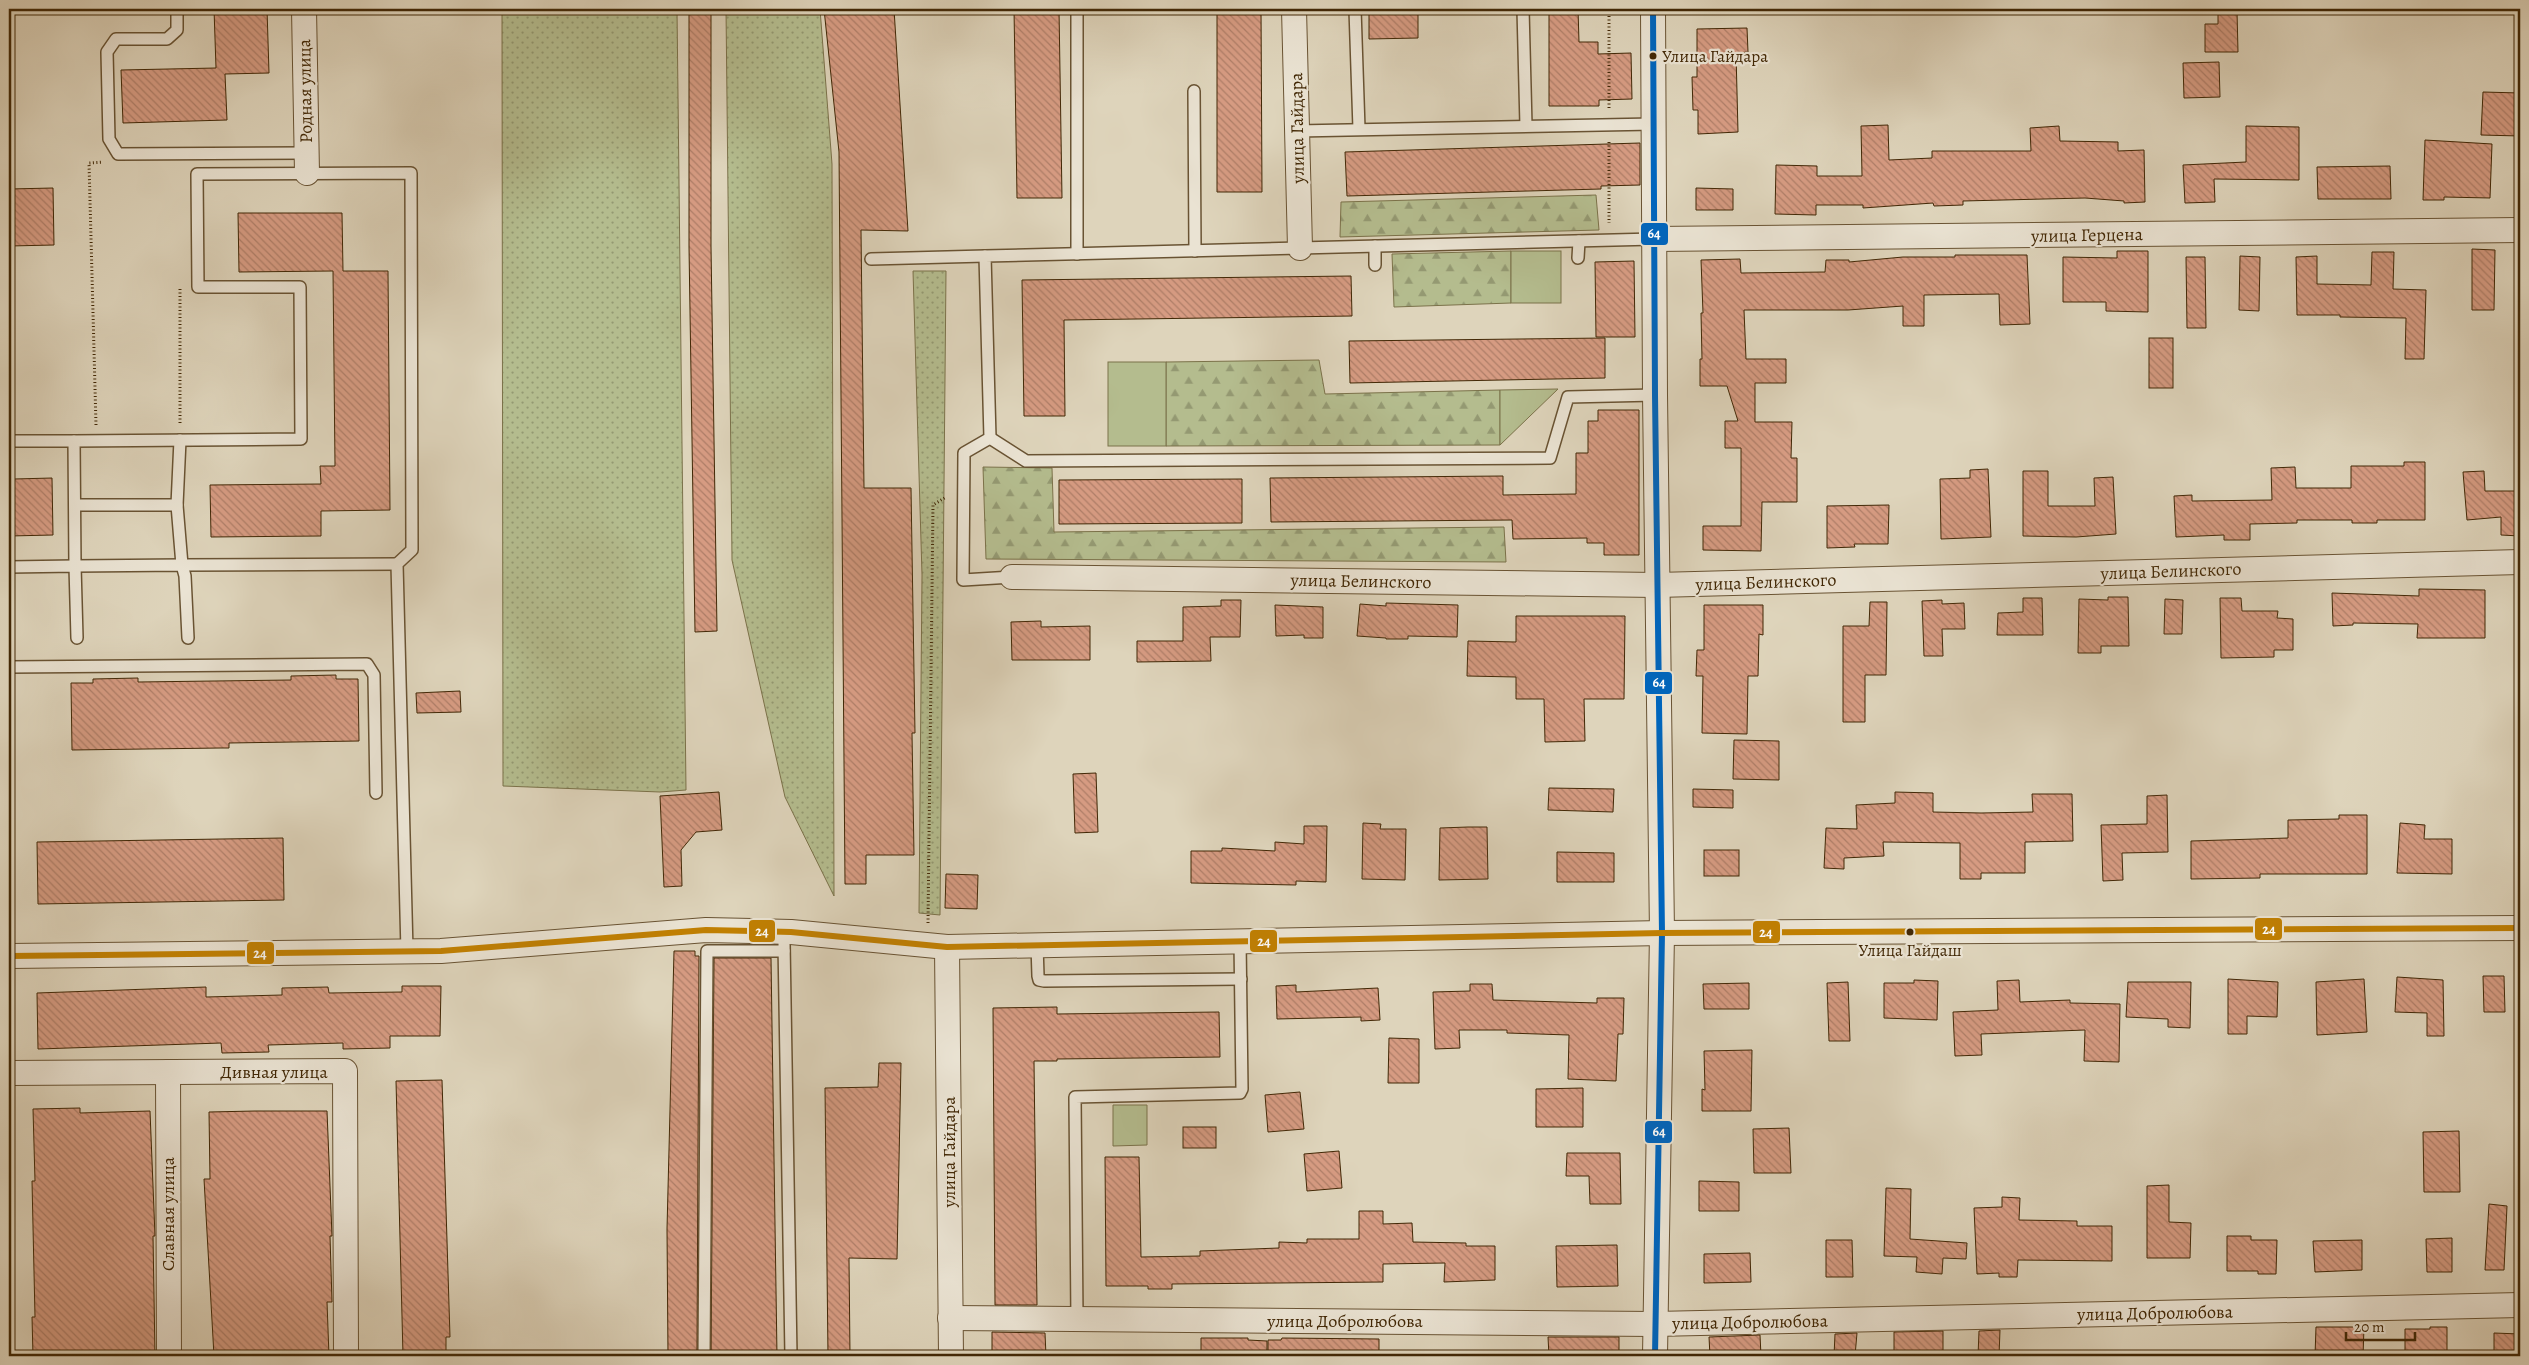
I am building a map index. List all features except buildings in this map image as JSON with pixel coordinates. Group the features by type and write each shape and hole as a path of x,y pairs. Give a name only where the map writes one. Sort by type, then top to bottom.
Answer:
{"street":[{"name":"Родная улица","path":"304,9 306,163"},
{"name":"улица Гайдара","path":"1294,9 1300,248"},
{"path":"1653,9 1654,396 1662,933 1654,1324 1655,1356"},
{"name":"улица Герцена","path":"1654,239 2520,230"},
{"name":"улица Белинского","path":"1012,577 1657,585 2520,562"},
{"path":"9,956 441,951 706,930 784,941 938,946 1662,933 2520,928"},
{"name":"улица Гайдара","path":"938,946 951,1356"},
{"name":"Дивная улица","path":"9,1073 345,1071 346,1356"},
{"name":"Славная улица","path":"168,1072 169,1356"},
{"name":"улица Добролюбова","path":"950,1318 1654,1324 2520,1305"}],"lane":[{"path":"9,566 397,564 412,550 411,173 306,163 118,154 109,139 107,52 116,39 167,39 178,30 177,9"},
{"path":"1076,9 1078,254"},
{"path":"1355,9 1358,130"},
{"path":"1523,9 1526,126"},
{"path":"1194,91 1195,251"},
{"path":"1297,131 1653,124"},
{"path":"9,441 301,439 300,286 198,287 197,174 306,163"},
{"path":"871,259 1654,239"},
{"path":"1578,258 1579,241"},
{"path":"1375,246 1375,265"},
{"path":"985,256 990,438"},
{"path":"990,438 1026,461 1550,458 1568,397 1654,396"},
{"path":"990,438 964,453 963,580 1012,577"},
{"path":"180,440 178,505 182,565 186,576 188,638"},
{"path":"74,441 77,638"},
{"path":"75,505 178,505"},
{"path":"397,564 408,951"},
{"path":"9,667 367,664 374,675 376,793"},
{"path":"704,1356 707,951 784,941 791,1356"},
{"path":"1077,1319 1075,1098 1080,1096 1240,1092 1242,1089 1240,941"},
{"path":"1037,945 1038,976 1039,980 1044,981 1241,979"}],"path":[{"path":"9,26 12,55 9,79"},
{"path":"96,440 89,163 107,162"},
{"path":"180,280 180,440"},
{"path":"938,946 933,506 964,486"}],"green space":[{"path":"502,9 677,9 686,790 660,792 503,786"},
{"path":"726,9 820,9 832,164 834,896 785,797 732,560"},
{"path":"1596,195 1599,230 1340,237 1341,202"},
{"path":"1511,251 1511,303 1394,307 1392,254"},
{"path":"1511,251 1561,251 1561,303 1511,303"},
{"path":"913,271 946,271 940,915 919,913 922,575"},
{"path":"1319,360 1325,394 1500,390 1500,445 1166,446 1166,362"},
{"path":"1108,362 1166,362 1166,446 1108,446"},
{"path":"1558,389 1500,445 1500,390"},
{"path":"983,467 1052,468 1054,532 1504,527 1506,562 986,559"},
{"path":"1113,1105 1147,1105 1147,1145 1113,1146"}],"transit line":[{"name":"64","path":"1653,9 1655,395 1662,933 1655,1356"},
{"name":"24","path":"9,956 441,951 706,930 791,932 947,947 1662,933 2520,928"}],"place":[{"name":"Улица Гайдара","path":"1653,56"},
{"name":"Улица Гайдаш","path":"1910,932"}]}
